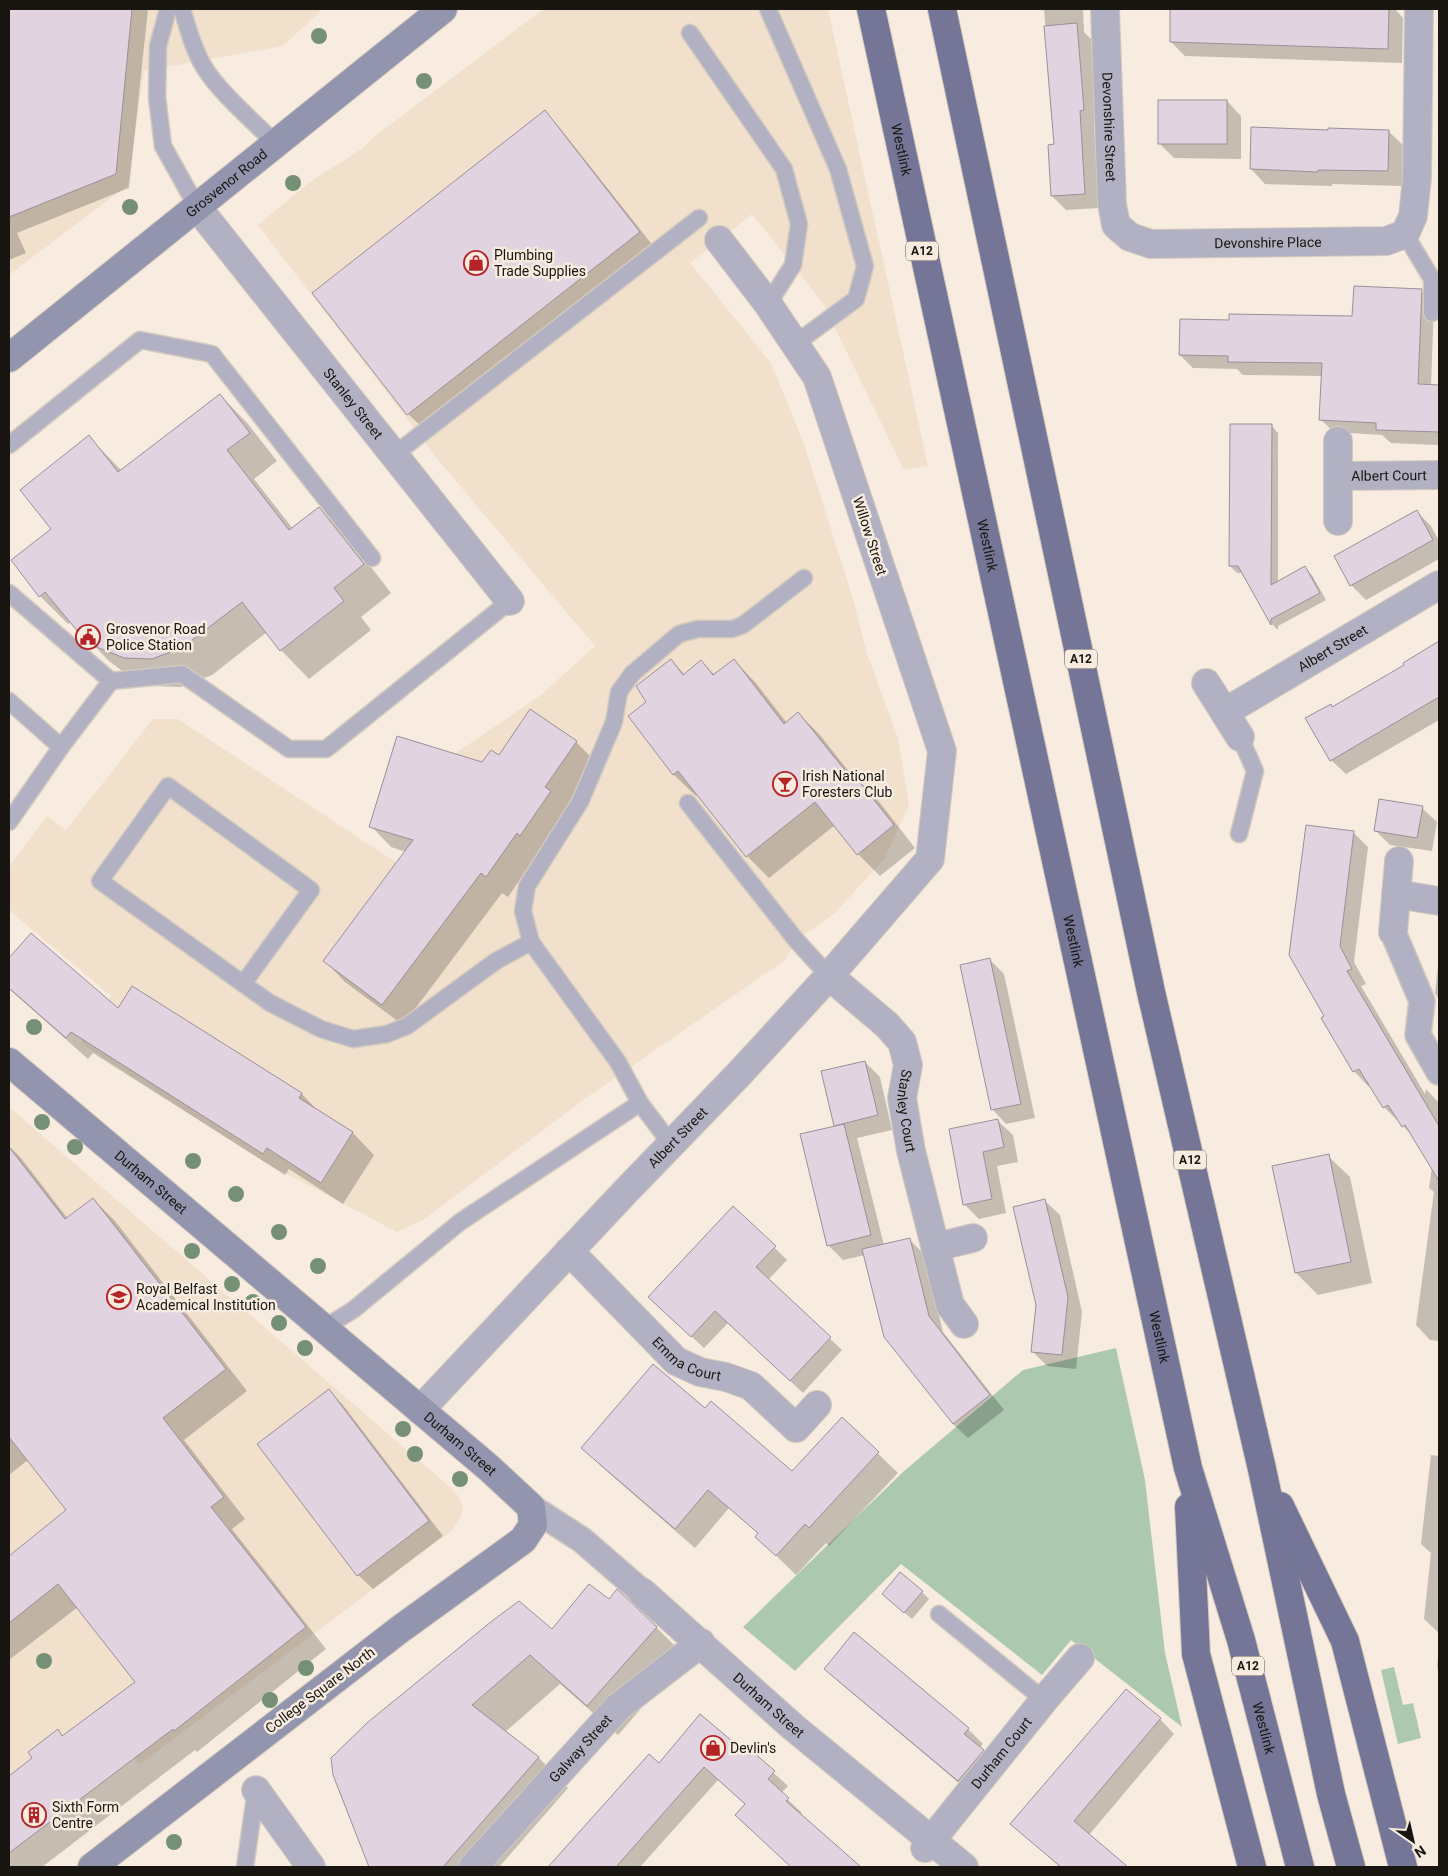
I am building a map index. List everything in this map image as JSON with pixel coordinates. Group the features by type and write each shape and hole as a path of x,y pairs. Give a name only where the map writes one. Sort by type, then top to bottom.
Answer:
{"highway":[{"name":"Westlink","path":"870,9 1188,1468 1241,1640 1300,1867"},
{"name":"A12","path":"942,9 1151,992 1262,1469 1331,1794 1351,1867"},
{"path":"1188,1468 1196,1654 1252,1867"},
{"path":"1262,1469 1345,1641 1403,1867"}],"main road":[{"name":"Grosvenor Road","path":"9,358 443,9"},
{"name":"Durham Street","path":"9,1062 489,1468 531,1507"},
{"name":"College Square North","path":"92,1867 391,1636 523,1540 533,1525 531,1507"}],"street":[{"name":"Devonshire Street","path":"1105,9 1112,204 1116,225 1130,237"},
{"path":"1405,234 1428,179 1419,9"},
{"name":"Stanley Street","path":"196,207 510,602"},
{"name":"Devonshire Place","path":"1130,237 1151,244 1386,242 1405,234"},
{"name":"Willow Street","path":"719,240 768,304 817,377 942,751 930,859"},
{"name":"Albert Court","path":"1338,441 1338,521"},
{"name":"Albert Court","path":"1339,476 1439,475"},
{"name":"Albert Street","path":"1225,712 1439,585"},
{"path":"1206,683 1240,737"},
{"name":"Albert Street","path":"420,1410 829,976 930,859"},
{"path":"1399,861 1393,932 1422,1002 1418,1034 1439,1072"},
{"path":"1396,894 1439,901"},
{"name":"Stanley Court","path":"829,976 887,1025 902,1042 908,1065 902,1098 911,1151 950,1304 964,1324"},
{"path":"936,1247 973,1238"},
{"name":"Emma Court","path":"569,1251 676,1361 700,1372 726,1377 751,1386 796,1428 817,1405"},
{"name":"Durham Street","path":"531,1507 582,1540 701,1643 926,1845 964,1867"},
{"name":"Galway Street","path":"473,1867 618,1707 701,1643"},
{"name":"Durham Court","path":"926,1845 1080,1658"},
{"path":"256,1790 312,1867"}],"lane":[{"path":"168,9 158,46 158,97 163,146 196,207"},
{"path":"182,9 190,36 204,67 223,90 276,144"},
{"path":"768,9 838,169 865,266 856,299 795,344"},
{"path":"690,33 784,169 799,224 793,265 768,304"},
{"path":"394,455 699,218"},
{"path":"1405,234 1432,279 1432,313"},
{"path":"9,445 140,340 212,354 372,558"},
{"path":"672,1144 640,1103 618,1062 531,942 523,911 527,886 580,802 614,722 619,692 632,674 679,634 698,629 732,629 743,625 804,578"},
{"path":"9,594 111,682"},
{"path":"9,822 61,746 111,682 182,674 289,749 326,749 510,602"},
{"path":"9,701 61,746"},
{"path":"1239,834 1255,771 1240,737"},
{"path":"244,984 311,890 168,786 100,880 244,984 270,1002 322,1029 354,1039 387,1034 407,1026 496,960 531,942"},
{"path":"688,803 796,940 829,976"},
{"path":"324,1328 353,1310 460,1222 640,1103"},
{"path":"939,1614 1044,1700"},
{"path":"245,1867 256,1790"}],"shaded area":[{"path":"9,9 323,9 283,46 144,71 128,185 9,275"},
{"path":"543,9 828,9 928,466 904,470 823,303 752,214 690,263 771,363 804,444 853,599 867,654 898,738 909,805 885,858 834,914 796,940 785,960 589,1096 423,1220 397,1232 264,1162 81,1043 111,996 9,910 9,867 47,816 66,830 153,719 178,719 420,878 456,753 541,695 595,646 440,462 258,225 310,182 363,148 369,141"},
{"name":"Royal Belfast Academical Institution","path":"9,1107 451,1488 459,1497 463,1509 459,1520 451,1531 139,1765 134,1758 9,1853"}],"green space":[{"path":"1116,1348 1145,1480 1165,1653 1182,1727 1071,1640 1042,1675 901,1564 795,1671 743,1627 903,1472 1023,1370"},
{"path":"1394,1667 1403,1705 1413,1703 1421,1738 1398,1744 1381,1670"}],"building":[{"path":"9,9 132,9 116,174 9,217"},
{"path":"1170,9 1389,9 1388,49 1170,42"},
{"path":"1077,23 1084,110 1080,111 1085,194 1051,196 1048,145 1054,144 1044,26"},
{"path":"1158,100 1227,100 1227,144 1158,144"},
{"name":"Plumbing Trade Supplies","path":"545,110 640,232 407,415 312,293"},
{"path":"1251,127 1389,130 1388,171 1318,170 1318,172 1250,169"},
{"path":"1354,286 1422,289 1418,384 1439,385 1439,432 1376,430 1376,423 1319,420 1322,363 1228,362 1228,356 1179,355 1180,319 1229,320 1229,314 1352,316"},
{"path":"220,394 250,433 227,450 289,530 319,507 364,564 334,588 344,601 280,651 242,602 183,647 152,659 124,658 99,648 79,633 45,592 39,597 11,560 51,529 20,490 89,435 118,472"},
{"path":"1230,424 1272,424 1271,585 1305,566 1320,593 1271,619 1271,625 1238,566 1229,566"},
{"path":"1417,510 1433,540 1350,586 1334,556"},
{"path":"1439,641 1439,697 1330,761 1305,718 1331,704 1332,707 1404,665 1403,663"},
{"path":"671,659 683,675 701,660 713,675 734,659 784,724 798,712 848,774 851,771 894,825 857,855 815,802 746,857 678,771 673,775 628,716 646,702 636,686"},
{"path":"530,709 577,741 545,787 551,791 520,836 517,833 486,877 481,873 382,1005 323,961 413,840 369,827 397,736 482,762 491,750 499,755"},
{"path":"1379,799 1423,806 1417,838 1374,831"},
{"path":"1306,825 1354,831 1340,946 1352,969 1347,971 1439,1126 1439,1181 1405,1125 1402,1127 1388,1105 1383,1108 1359,1069 1353,1072 1321,1018 1324,1016 1289,955"},
{"path":"31,933 118,1008 132,986 302,1093 299,1098 353,1132 321,1183 267,1148 263,1154 71,1032 66,1038 9,988 9,958"},
{"path":"990,958 1021,1104 991,1110 960,965"},
{"path":"865,1061 878,1115 834,1126 821,1071"},
{"path":"998,1119 1004,1147 983,1152 992,1199 963,1205 949,1129"},
{"path":"844,1124 871,1235 827,1246 800,1134"},
{"path":"9,1147 65,1219 93,1198 226,1369 163,1418 224,1497 211,1507 306,1627 174,1731 173,1729 9,1853 9,1776 32,1758 28,1752 58,1729 62,1736 135,1682 58,1584 9,1623 9,1556 66,1510 9,1437"},
{"path":"1329,1154 1351,1262 1295,1273 1272,1166"},
{"path":"1045,1199 1068,1297 1062,1355 1031,1352 1036,1305 1013,1207"},
{"path":"733,1206 776,1246 756,1267 831,1337 790,1381 715,1311 691,1337 648,1297"},
{"path":"910,1238 929,1316 990,1395 953,1424 884,1337 862,1249"},
{"path":"653,1364 705,1408 711,1401 792,1471 842,1417 879,1452 809,1528 805,1524 776,1556 755,1537 758,1533 708,1490 675,1529 581,1448"},
{"path":"329,1389 429,1521 357,1576 257,1444"},
{"path":"900,1572 923,1591 904,1613 882,1594"},
{"path":"589,1584 609,1599 617,1589 657,1627 587,1706 530,1655 472,1705 539,1757 443,1867 369,1867 333,1775 331,1758 368,1722 519,1601 552,1629"},
{"path":"854,1632 969,1728 964,1734 984,1750 958,1781 824,1669"},
{"path":"1126,1689 1161,1718 1074,1821 1128,1867 1061,1867 1010,1824"},
{"path":"700,1714 750,1756 753,1752 775,1771 768,1779 789,1798 786,1801 861,1867 791,1867 735,1815 745,1804 704,1767 616,1867 548,1867 649,1754 659,1763"}],"place":[{"name":"Plumbing Trade Supplies","path":"476,263"},
{"name":"Grosvenor Road Police Station","path":"88,637"},
{"name":"Irish National Foresters Club","path":"785,784"},
{"name":"Royal Belfast Academical Institution","path":"119,1297"},
{"name":"Devlin's","path":"713,1748"},
{"name":"Sixth Form Centre","path":"34,1815"}]}
